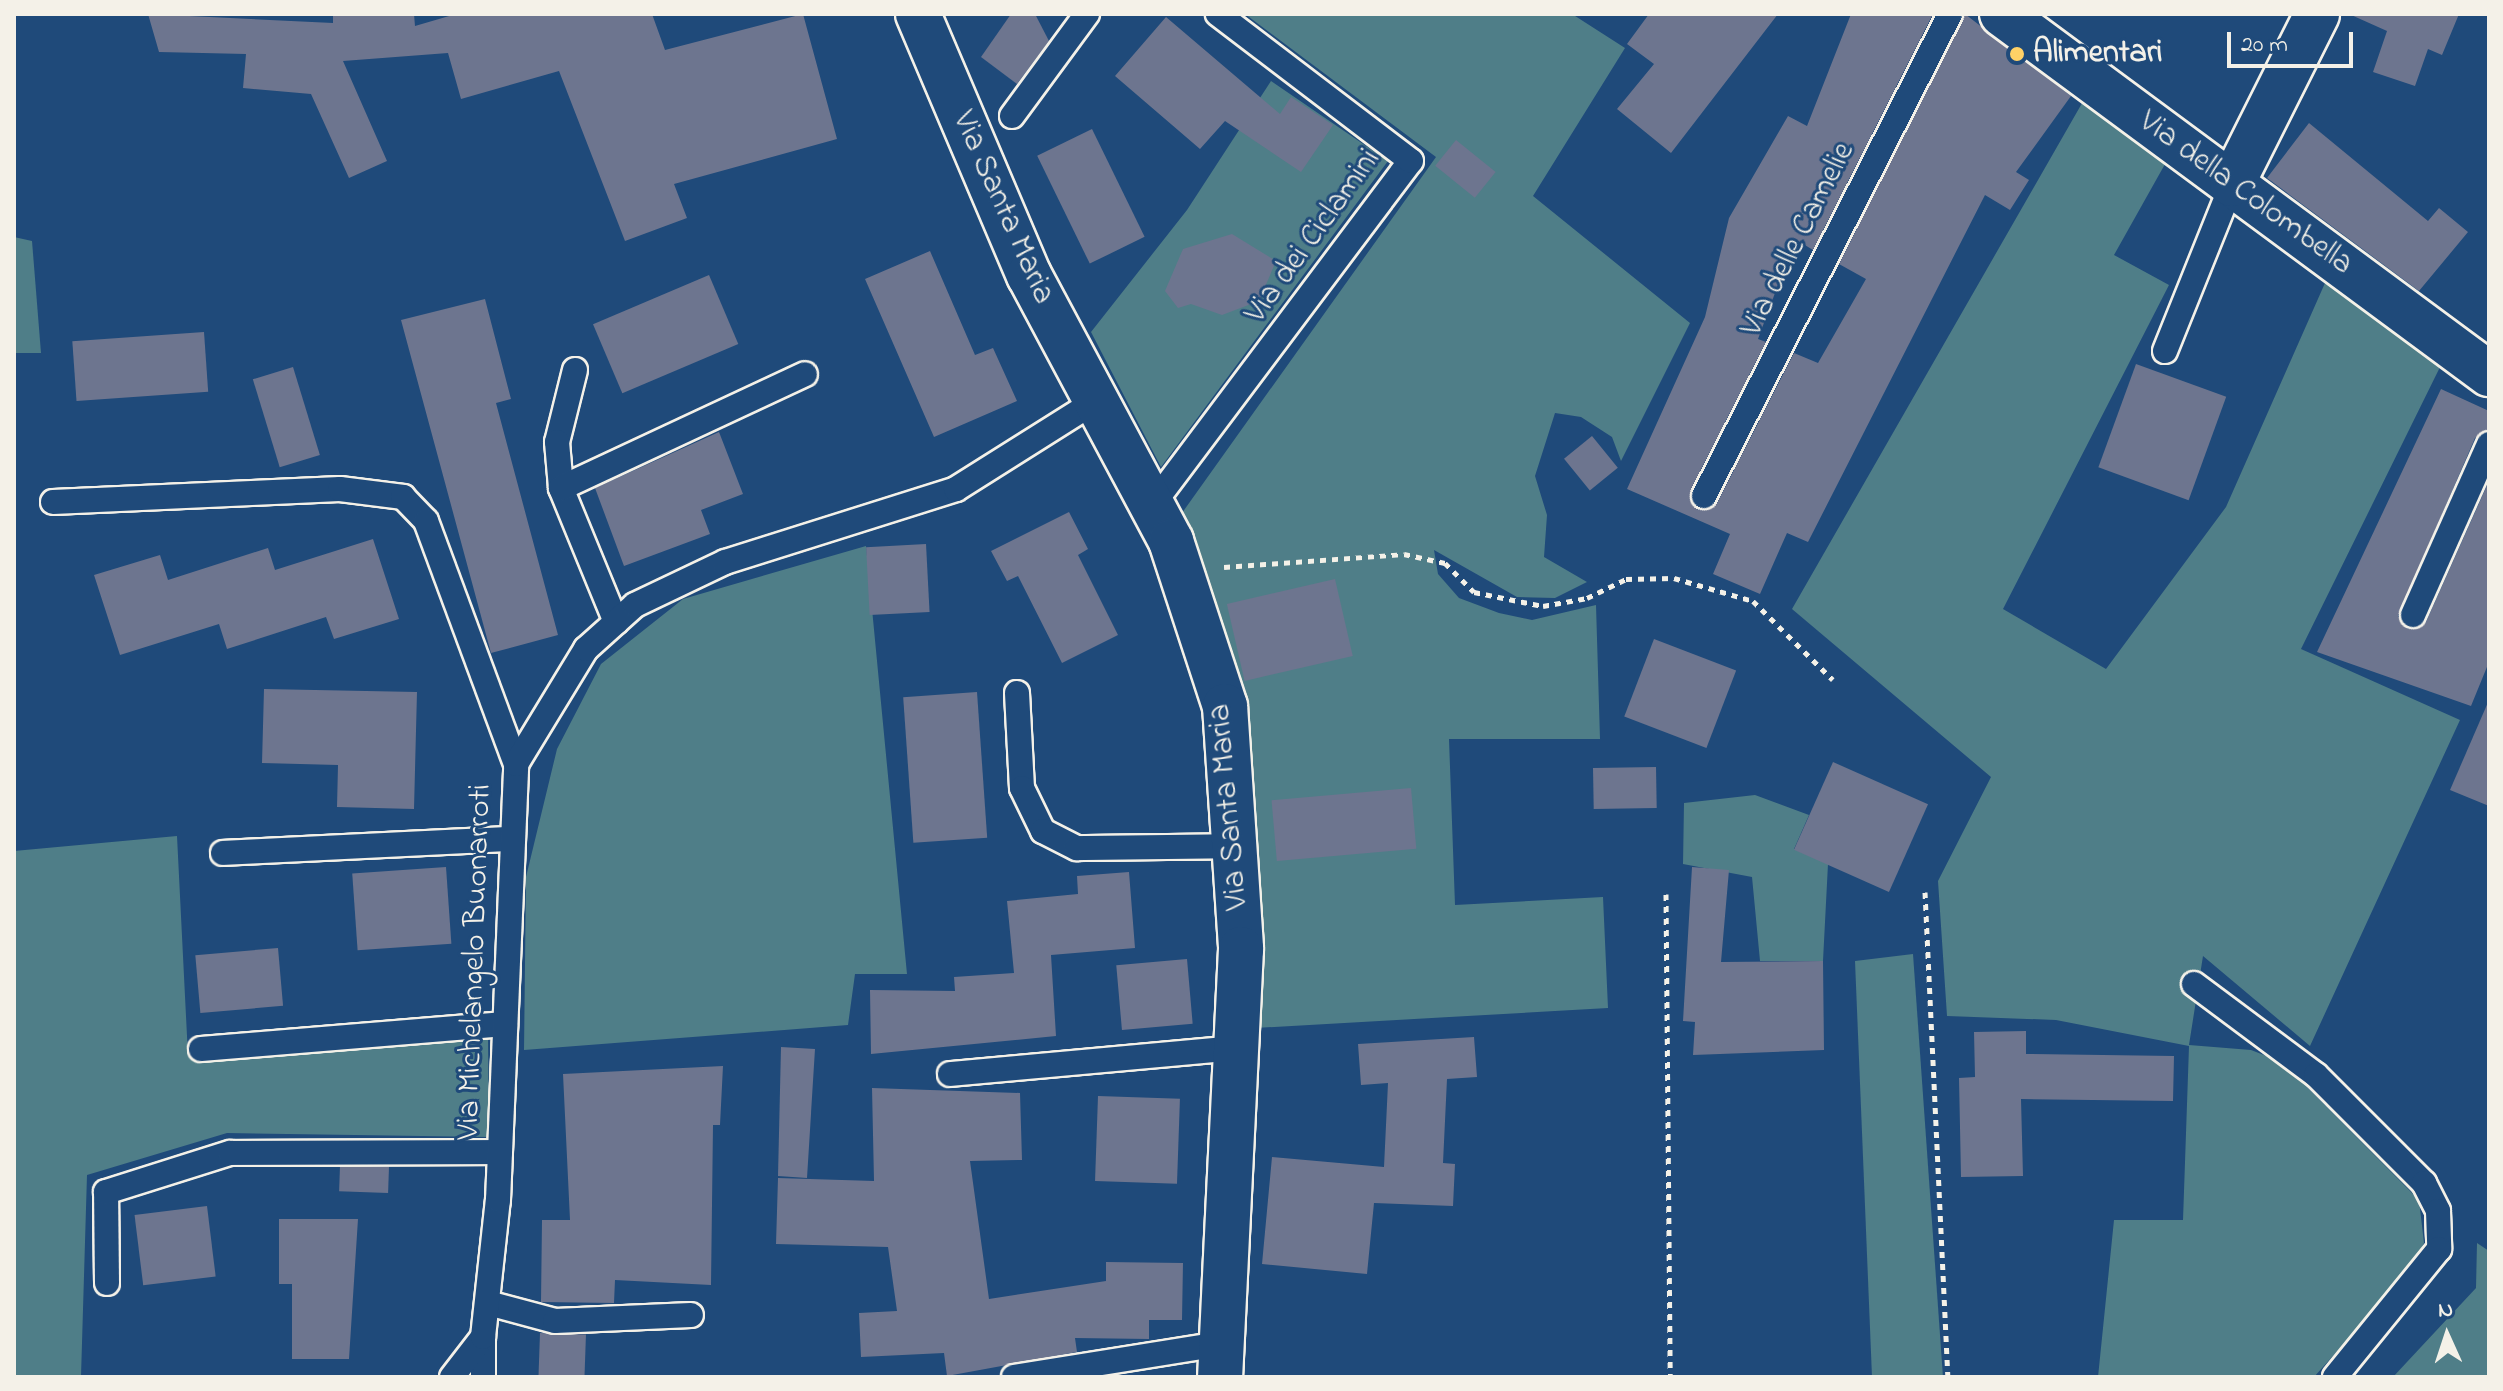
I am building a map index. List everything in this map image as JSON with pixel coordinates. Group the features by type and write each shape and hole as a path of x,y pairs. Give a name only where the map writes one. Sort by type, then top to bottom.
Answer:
{"street":[{"name":"Via Santa Maria","path":"918,14 1014,243 1094,402 1153,504 1183,574 1225,706 1237,846 1238,1048 1220,1361"},
{"name":"Via della Colombella","path":"2002,14 2489,374"},
{"path":"2232,184 2317,14"}],"lane":[{"path":"1012,116 1087,14"},
{"name":"Via dei Ciclamini","path":"1153,504 1411,161 1218,14"},
{"name":"Via delle Camelie","path":"1704,496 1950,14"},
{"path":"2165,351 2232,184"},
{"path":"575,370 557,442 561,488 616,622"},
{"path":"561,488 805,374"},
{"name":"Via Michelangelo Buonarroti","path":"452,1377 483,1337 488,1303 500,1152 516,764 586,649 635,605 725,562 956,489 1094,402"},
{"path":"2413,615 2489,444"},
{"path":"53,502 340,489 403,497 426,521 516,764"},
{"path":"1017,693 1025,803 1059,842 1099,849 1237,846"},
{"path":"223,853 511,839"},
{"path":"2194,984 2316,1075 2424,1183 2438,1211 2439,1249 2335,1377"},
{"path":"201,1049 505,1024"},
{"path":"950,1074 1238,1048"},
{"path":"107,1283 106,1192 230,1153 500,1152"},
{"path":"488,1303 555,1321 691,1315"},
{"path":"483,1337 483,1377"},
{"path":"1014,1377 1220,1361"}],"path":[{"path":"1183,574 1266,559 1404,554 1445,563 1474,592 1543,606 1587,598 1626,579 1674,578 1753,601 1833,680"},
{"path":"1925,892 1948,1377"},
{"path":"1666,894 1670,1377"}],"green space":[{"path":"1245,14 1572,14 1625,48 1533,196 1690,323 1621,461 1612,437 1581,417 1555,413 1535,476 1547,515 1544,557 1587,582 1555,598 1517,597 1434,550 1438,574 1459,598 1499,613 1532,620 1596,605 1600,739 1449,739 1455,905 1603,897 1608,1008 1255,1028 1259,915 1249,716 1182,513 1436,157"},
{"path":"1271,81 1388,161 1161,467 1091,332 1187,210"},
{"path":"2085,98 2169,157 2114,255 2169,285 2003,609 2106,669 2226,507 2325,283 2443,361 2301,649 2460,720 2310,1046 2203,956 2189,1045 2251,1050 2282,1062 2419,1200 2424,1243 2411,1269 2314,1377 2098,1377 2114,1220 2183,1220 2189,1046 2056,1020 1947,1016 1938,881 1991,777 1792,609"},
{"path":"14,237 32,241 41,353 14,353"},
{"path":"866,546 907,974 855,974 848,1025 524,1050 526,877 557,749 601,664 683,599"},
{"path":"1755,795 1809,815 1794,849 1828,864 1823,961 1760,961 1752,877 1683,864 1684,803"},
{"path":"177,836 188,1056 488,1036 489,1137 227,1133 87,1175 81,1377 14,1377 14,851"},
{"path":"1913,954 1943,1377 1872,1377 1855,961"},
{"path":"2477,1243 2489,1251 2489,1377 2393,1377 2476,1288"}],"building":[{"path":"148,14 333,23 333,14 414,14 415,26 456,14 652,14 665,50 803,14 837,139 674,184 687,218 625,241 559,71 461,99 448,53 343,61 387,161 349,178 311,94 243,88 246,54 159,52"},
{"path":"1011,14 1035,14 1049,41 1017,84 981,57"},
{"path":"1649,14 1778,14 1671,153 1617,109 1654,64 1627,44"},
{"path":"1851,14 1933,14 1813,250 1795,239 1758,339 1766,342 1691,489 1698,510 1717,503 1794,353 1818,363 1866,279 1839,264 1965,14 2071,96 2016,172 2029,180 2010,210 1985,195 1808,542 1787,533 1760,594 1713,574 1730,534 1627,489 1705,317 1729,218 1788,116 1807,126"},
{"path":"2349,14 2459,14 2442,55 2428,49 2415,86 2373,72 2387,31"},
{"path":"1166,17 1280,114 1291,97 1333,125 1301,172 1225,121 1200,149 1115,76"},
{"path":"2309,123 2428,221 2439,208 2468,232 2419,291 2267,178"},
{"path":"1092,129 1145,237 1090,264 1037,156"},
{"path":"1456,140 1496,172 1475,198 1435,166"},
{"path":"1232,234 1276,261 1259,301 1222,315 1191,304 1178,308 1165,291 1183,249"},
{"path":"930,251 975,355 993,348 1017,401 934,437 865,279"},
{"path":"709,275 738,344 622,393 593,324"},
{"path":"485,299 511,399 496,403 558,635 491,653 401,320"},
{"path":"204,332 208,392 77,401 72,341"},
{"path":"2136,364 2226,397 2189,500 2098,467"},
{"path":"293,367 320,455 280,467 253,379"},
{"path":"2441,389 2489,411 2489,429 2475,438 2398,616 2408,629 2426,622 2489,481 2489,662 2471,706 2317,652"},
{"path":"719,432 743,494 701,510 710,534 624,566 595,488"},
{"path":"1592,436 1618,468 1590,491 1564,459"},
{"path":"1069,512 1088,549 1078,555 1118,635 1062,663 1018,576 1007,581 991,551"},
{"path":"373,539 399,619 334,639 326,617 227,649 219,624 120,655 94,575 160,555 168,580 268,548 275,570"},
{"path":"926,544 930,612 870,615 866,547"},
{"path":"1335,579 1353,656 1245,681 1227,604"},
{"path":"1654,639 1736,671 1706,748 1624,716"},
{"path":"264,689 417,692 414,809 337,807 338,765 262,763"},
{"path":"977,692 987,838 913,843 903,697"},
{"path":"2489,700 2489,806 2450,790"},
{"path":"1833,762 1928,804 1889,892 1794,850"},
{"path":"1656,767 1657,808 1594,809 1593,768"},
{"path":"1411,788 1416,849 1277,861 1272,800"},
{"path":"446,867 451,944 358,950 352,874"},
{"path":"1692,867 1729,870 1721,962 1823,961 1824,1050 1693,1055 1695,1022 1683,1021"},
{"path":"1129,872 1135,948 1051,955 1056,1036 871,1054 870,990 955,991 954,977 1014,973 1007,901 1078,894 1077,876"},
{"path":"278,948 283,1006 200,1013 195,955"},
{"path":"1187,959 1193,1024 1122,1030 1116,965"},
{"path":"2026,1031 2026,1054 2174,1056 2173,1101 2021,1099 2023,1176 1961,1177 1959,1078 1975,1077 1974,1032"},
{"path":"1474,1037 1477,1077 1447,1079 1443,1163 1455,1164 1453,1206 1374,1203 1367,1274 1262,1264 1272,1157 1384,1167 1388,1083 1361,1085 1358,1044"},
{"path":"781,1047 815,1049 807,1178 778,1176"},
{"path":"723,1066 720,1125 713,1125 711,1285 615,1280 614,1303 541,1302 542,1220 570,1220 563,1074"},
{"path":"872,1088 1020,1093 1022,1160 970,1161 989,1299 1106,1281 1106,1262 1183,1263 1182,1320 1149,1320 1149,1339 1075,1338 1077,1352 947,1376 944,1353 861,1357 859,1313 897,1311 888,1247 776,1244 778,1178 874,1181"},
{"path":"1098,1096 1180,1099 1177,1184 1095,1181"},
{"path":"340,1165 389,1167 388,1193 339,1191"},
{"path":"207,1206 216,1276 143,1285 135,1215"},
{"path":"279,1219 358,1219 349,1359 292,1359 292,1284 279,1284"},
{"path":"540,1333 586,1335 584,1377 538,1377"}],"place":[{"name":"Alimentari","path":"2017,54"}]}
